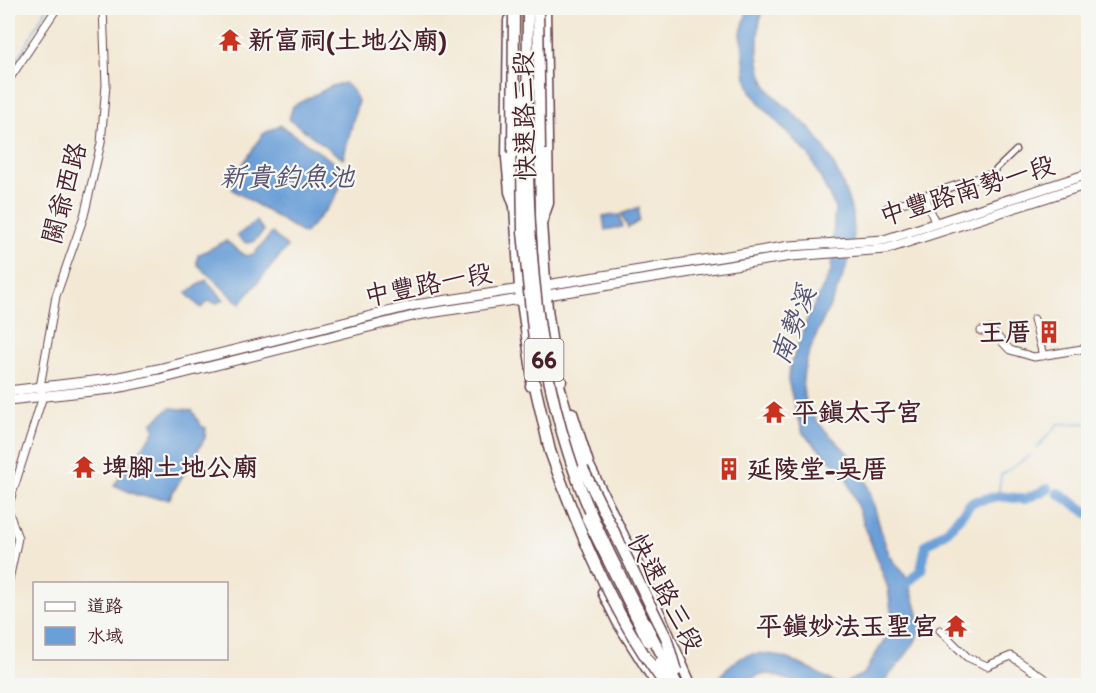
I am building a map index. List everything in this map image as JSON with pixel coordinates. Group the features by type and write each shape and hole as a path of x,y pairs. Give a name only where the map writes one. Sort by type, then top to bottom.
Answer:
{"main road":[{"path":"514,8 515,206"},
{"name":"快速路三段","path":"514,8 507,158 510,192 515,206 521,294 533,378 531,389 544,444 561,494 608,591 619,624 658,686"},
{"name":"66","path":"523,8 523,232 525,276 536,352 558,441 580,504 668,686"},
{"name":"66","path":"528,8 532,247 543,356 575,473 628,587 685,685"},
{"path":"538,8 541,223"},
{"name":"快速路三段","path":"545,8 544,67 548,204 541,223 545,290 556,375 561,380 589,466 641,572 685,685"},
{"name":"中豐路南勢一段","path":"828,249 858,246 886,249 937,228 1089,174"},
{"name":"中豐路南勢一段","path":"937,228 1089,184"},
{"name":"中豐路一段","path":"42,391 111,389 417,315 521,294 828,249"},
{"name":"中豐路一段","path":"42,391 158,369 415,305 521,294"},
{"path":"302,333 305,343"},
{"path":"556,375 583,469 666,637 685,685"},
{"path":"533,378 550,451 570,507 620,612 648,661 668,686"},
{"path":"8,391 42,391"},
{"path":"8,400 42,391"}],"street":[{"path":"8,81 57,8"},
{"name":"關爺西路","path":"8,508 42,391 56,296 84,216 101,143 106,85 103,8"},
{"name":"快速路三段","path":"533,8 532,66 537,200 541,223"},
{"path":"512,66 544,67"},
{"path":"887,208 991,174 1016,150"},
{"path":"925,195 937,228"},
{"path":"1034,319 1043,356"},
{"path":"981,331 994,331 1010,350 1034,357 1089,348"},
{"name":"快速路三段","path":"556,375 555,387 576,465 685,685"},
{"path":"8,508 18,538 8,584"},
{"path":"608,591 641,572"},
{"path":"940,630 967,657 977,662 987,666 1011,656 1055,686"}],"water":[{"path":"748,8 762,8 758,51 765,82 774,96 810,129 823,147 840,177 851,209 854,232 850,257 809,353 803,375 804,395 813,415 862,473 885,544 890,556 906,579 917,610 920,625 918,636 903,659 880,685 839,685 864,674 893,626 888,588 846,476 803,433 788,380 790,367 806,322 831,271 835,207 809,155 760,104 751,91 746,77 741,33"},
{"path":"344,83 353,91 358,101 343,159 289,119 293,106 332,86"},
{"name":"新貴釣魚池","path":"280,125 339,166 342,175 341,185 332,203 304,234 233,190 232,181 263,134"},
{"path":"639,207 639,221 628,228 622,214"},
{"path":"620,215 623,227 605,230 603,216"},
{"path":"256,221 264,231 253,242 246,243 237,236"},
{"path":"272,233 287,247 240,304 197,264 198,255 226,241 246,256 254,254"},
{"path":"206,280 224,300 216,303 208,301 201,308 186,293"},
{"path":"170,408 192,410 201,426 206,428 205,438 169,499 139,496 114,485 155,431 152,423"},
{"path":"757,654 773,655 790,660 839,685 802,685 771,674 758,675 742,685 715,686 727,668 741,657"}],"waterway":[{"path":"15,64 47,8"},
{"path":"8,91 10,83"},
{"path":"1037,448 1058,424 1088,423"},
{"path":"998,496 1001,475 1031,455"},
{"path":"898,592 921,570 926,545 948,530 972,502 998,496 1025,499 1048,489"},
{"path":"1058,493 1088,513"}],"place":[{"name":"新富祠(土地公廟)","path":"230,40"},
{"name":"王厝","path":"1049,332"},
{"name":"平鎮太子宮","path":"774,412"},
{"name":"埤腳土地公廟","path":"84,467"},
{"name":"延陵堂-吳厝","path":"729,469"},
{"name":"平鎮妙法玉聖宮","path":"956,626"}],"water label":[{"name":"南勢溪","path":"793,325"}]}
